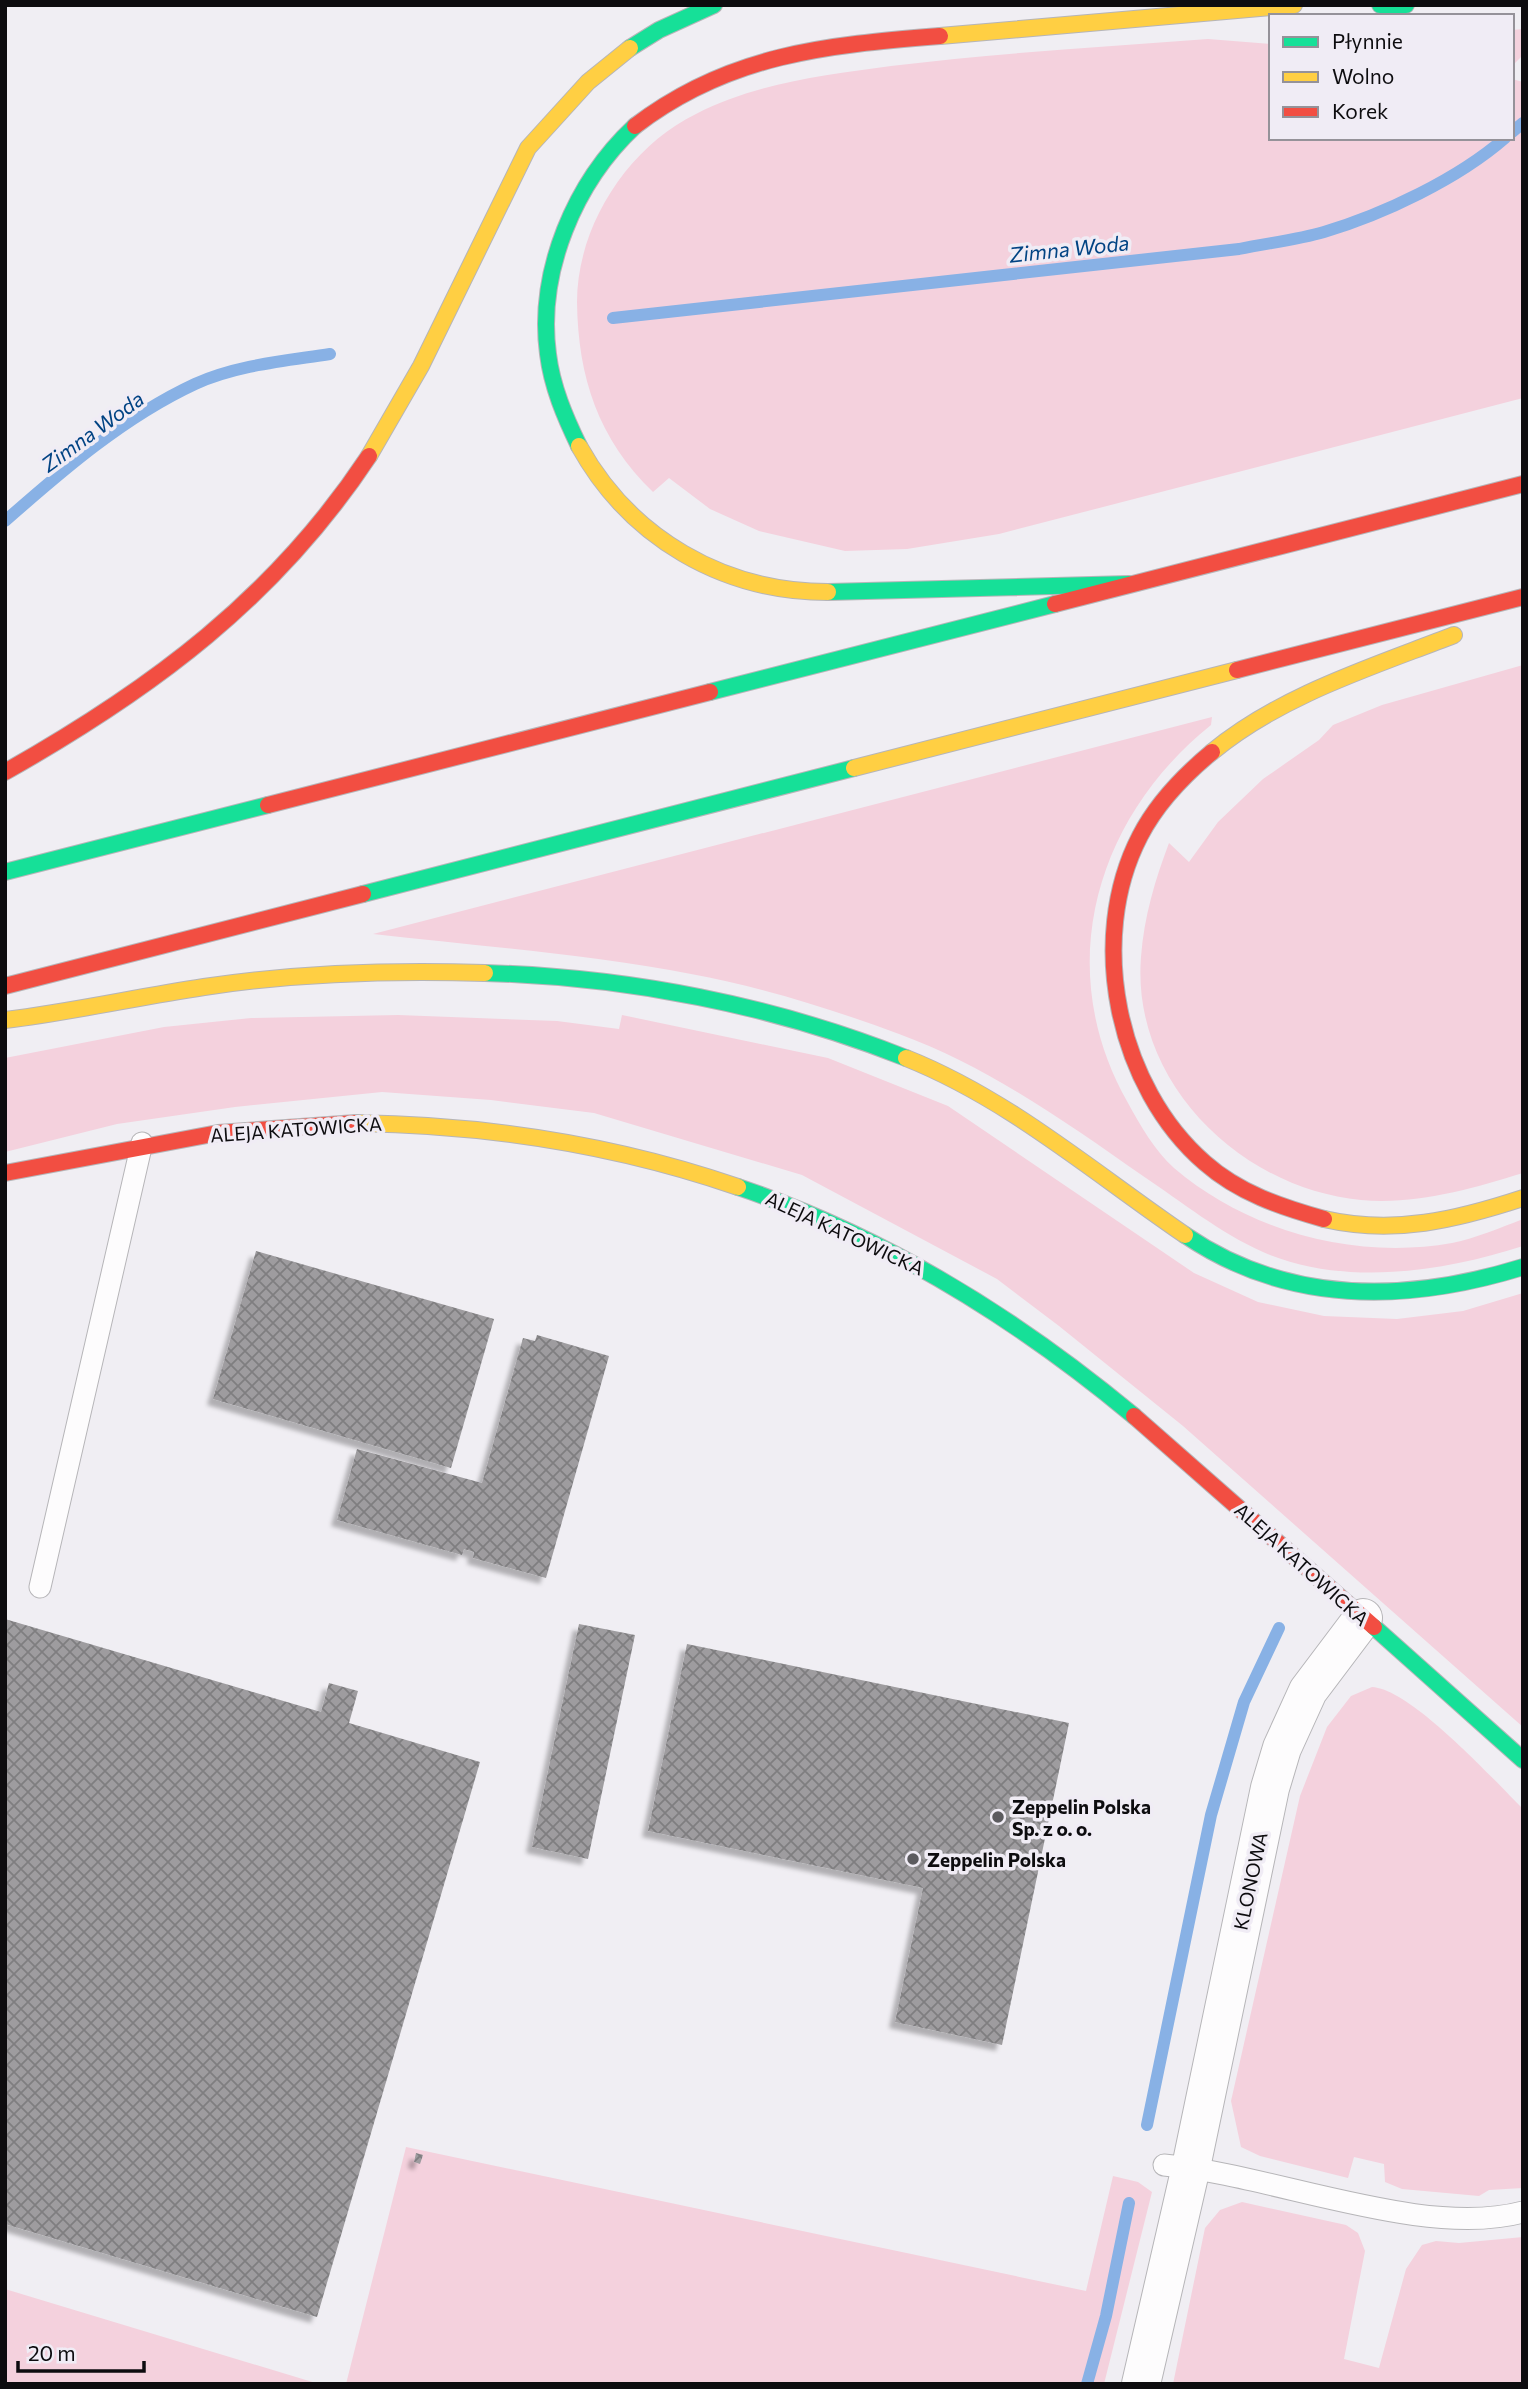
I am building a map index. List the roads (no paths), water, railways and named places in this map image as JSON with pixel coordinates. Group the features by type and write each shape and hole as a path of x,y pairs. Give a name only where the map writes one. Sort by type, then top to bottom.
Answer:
{"main road":[{"path":"5,772 111,711 220,628 271,580 346,491 380,438 428,351 528,148 550,119 576,91 644,37 682,16 714,5"},
{"path":"1129,584 811,590 754,584 695,561 654,535 619,504 586,457 561,405 548,353 549,300 561,240 571,212 585,187 607,155 632,128 708,77 743,65 788,53 854,43 1294,5"},
{"path":"1380,5 1406,5"},
{"path":"5,872 1523,484"},
{"path":"5,986 1523,597"},
{"path":"1523,607 1298,698 1226,740 1194,765 1160,803 1137,846 1121,887 1113,938 1121,1026 1145,1088 1163,1118 1191,1150 1258,1198 1298,1214 1349,1224 1401,1227 1482,1212 1523,1198"},
{"path":"5,1020 235,982 377,972 539,976 664,991 808,1022 949,1077 1021,1117 1186,1236 1241,1267 1295,1284 1345,1293 1408,1294 1523,1267"},
{"name":"ALEJA KATOWICKA","path":"5,1173 142,1143 222,1132 344,1122 481,1128 631,1154 745,1187 887,1249 1003,1317 1088,1380 1167,1445 1523,1760"}],"street":[{"name":"KLONOWA","path":"1142,2384 1177,2166 1270,1788 1282,1748 1308,1691 1363,1618"}],"lane":[{"path":"40,1587 142,1143"},
{"path":"1177,2166 1407,2213 1471,2219 1523,2212"}],"waterway":[{"name":"Zimna Woda","path":"1514,130 1523,123"},
{"name":"Zimna Woda","path":"613,318 1239,249 1303,237 1347,224 1419,194 1465,167 1502,140"},
{"name":"Zimna Woda","path":"5,521 95,446 169,397 227,372 330,354"},
{"path":"1147,2125 1211,1815 1244,1702 1279,1628"},
{"path":"1087,2384 1106,2316 1129,2203"}],"place":[{"name":"Zeppelin Polska Sp. z o. o.","path":"998,1817"},
{"name":"Zeppelin Polska","path":"913,1859"}]}
